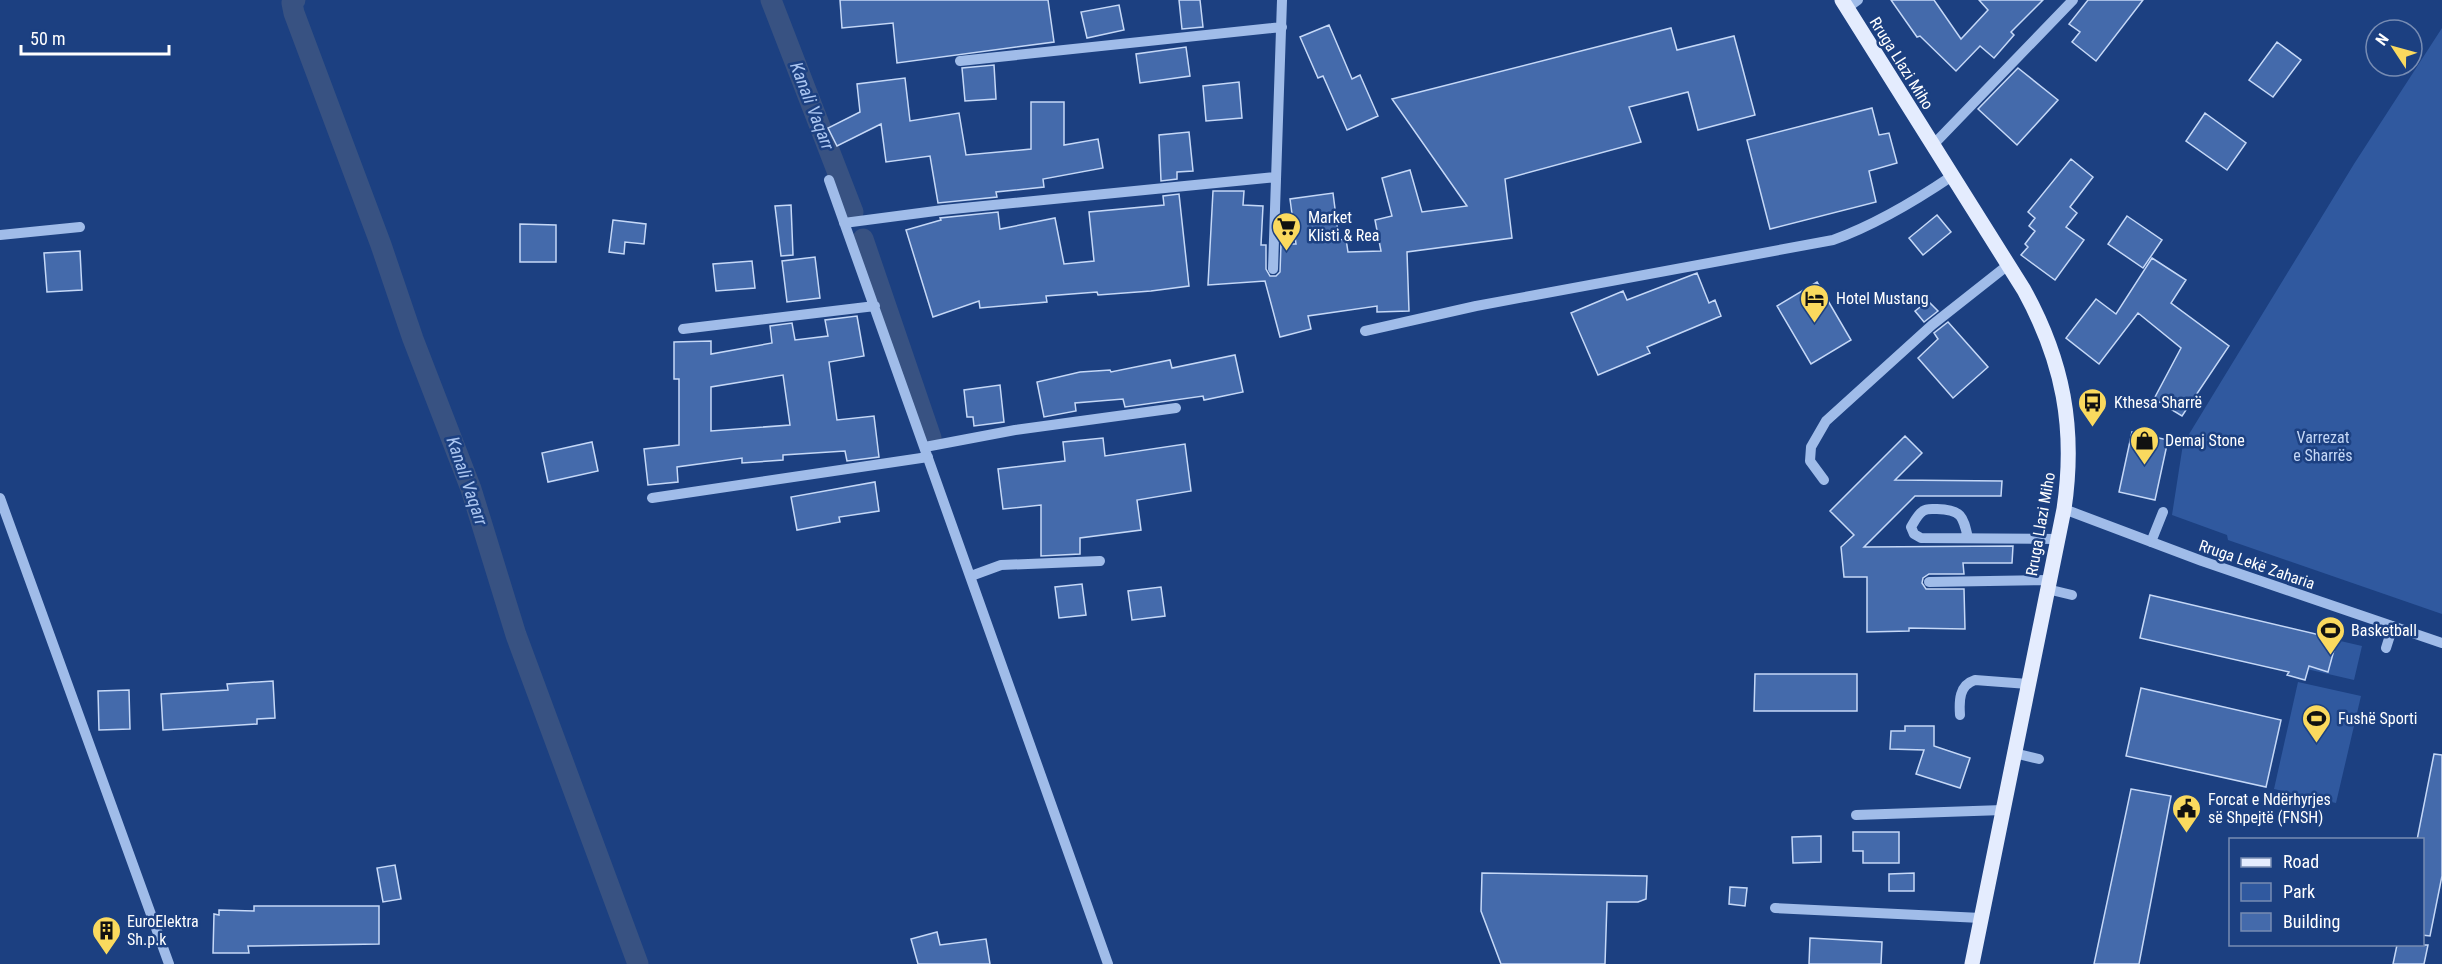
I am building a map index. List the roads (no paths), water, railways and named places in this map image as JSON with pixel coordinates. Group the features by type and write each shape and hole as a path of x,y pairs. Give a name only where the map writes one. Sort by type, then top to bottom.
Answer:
{"main road":[{"name":"Rruga Llazi Miho","path":"1849,3 1933,146 2008,265 2045,331 2066,403 2069,452 2064,508 1972,964"}],"street":[{"path":"1273,269 1282,0"},
{"path":"1933,146 2073,0"},
{"path":"960,61 1282,27"},
{"path":"1365,331 1476,306 1833,240 1931,191 1952,176"},
{"path":"844,223 943,210 1276,177"},
{"path":"829,180 1108,964"},
{"path":"0,235 80,226"},
{"path":"1824,480 1810,461 1811,447 1827,421 1932,326 2008,265"},
{"path":"683,329 875,306"},
{"path":"652,498 927,452 1015,430 1176,408"},
{"path":"0,498 169,964"},
{"name":"Rruga Lekë Zaharia","path":"2064,508 2151,542 2442,643"},
{"path":"1968,538 1964,521 1958,512 1951,510 1926,509 1911,527 1914,534 1921,538 2057,539"},
{"path":"2151,542 2163,512"},
{"path":"971,576 1001,565 1100,561"},
{"path":"1929,582 2048,585 2072,595"},
{"path":"2386,648 2393,626"},
{"path":"1960,715 1962,692 1968,682 1975,680 2028,684"},
{"path":"2014,753 2039,759"},
{"path":"1857,815 2002,810"},
{"path":"1775,908 1981,918"}],"waterway":[{"name":"Kanali Vaqarr","path":"295,0 292,3 294,13 381,245 413,339 471,489 516,635 638,964"},
{"name":"Kanali Vaqarr","path":"771,0 853,212"},
{"path":"863,239 931,438"}],"place":[{"name":"Market Klisti & Rea","path":"1287,252"},
{"name":"Hotel Mustang","path":"1815,324"},
{"name":"Kthesa Sharrë","path":"2093,428"},
{"name":"Demaj Stone","path":"2144,466"},
{"name":"Basketball","path":"2330,656"},
{"name":"Fushë Sporti","path":"2317,744"},
{"name":"Forcat e Ndërhyrjes së Shpejtë (FNSH)","path":"2187,834"},
{"name":"EuroElektra Sh.p.k","path":"106,956"}],"park label":[{"name":"Varrezat e Sharrës","path":"2323,446"}]}
